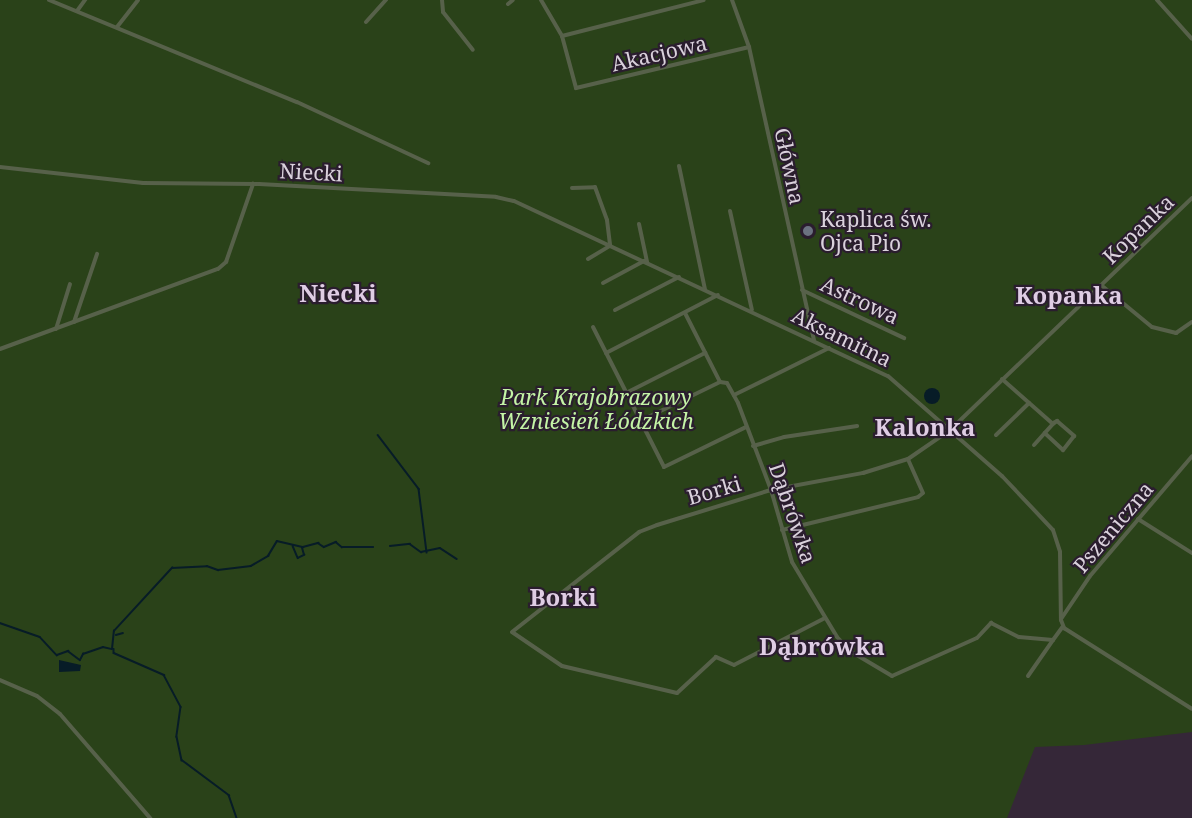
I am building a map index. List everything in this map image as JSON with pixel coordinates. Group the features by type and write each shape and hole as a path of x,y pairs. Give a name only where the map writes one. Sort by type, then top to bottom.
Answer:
{"street":[{"path":"49,0 297,102 428,163"},
{"path":"77,11 85,0"},
{"path":"117,27 138,0"},
{"path":"366,22 386,0"},
{"path":"442,0 443,12 473,50"},
{"path":"508,4 513,0"},
{"path":"541,0 562,36 704,0"},
{"name":"Główna","path":"732,0 749,47 814,340"},
{"path":"1157,0 1192,39"},
{"name":"Akacjowa","path":"562,36 576,88 749,47"},
{"path":"679,166 705,289"},
{"name":"Niecki","path":"0,167 143,183 253,183 502,197 610,246"},
{"path":"0,349 224,265 253,183"},
{"path":"572,188 595,187 607,220 610,246 588,259"},
{"name":"Kopanka","path":"949,431 1192,198"},
{"path":"730,211 752,311"},
{"path":"603,283 645,262 639,224"},
{"name":"Aksamitna","path":"610,246 888,376 1002,476 1054,532 1060,552 1060,620 1063,626"},
{"path":"74,323 97,254"},
{"path":"615,310 679,277"},
{"path":"56,329 70,284"},
{"path":"1101,285 1152,327 1176,333 1192,322"},
{"name":"Astrowa","path":"802,290 904,338"},
{"path":"606,353 718,295"},
{"path":"685,313 720,382"},
{"path":"593,327 664,467 746,427"},
{"path":"640,422 720,382 727,383 734,395 830,347"},
{"path":"626,393 705,353"},
{"path":"1002,379 1053,424"},
{"name":"Dąbrówka","path":"734,395 771,490 792,562 845,647 891,676 975,639 992,623 1020,638 1053,640"},
{"path":"996,435 1029,403"},
{"path":"1034,445 1053,424 1057,421 1074,436 1065,450 1045,433"},
{"path":"753,446 784,437 857,426"},
{"name":"Borki","path":"825,618 734,665 716,657 677,693 562,666 512,632 639,532 678,516 771,490 863,473 908,459 949,431"},
{"name":"Pszeniczna","path":"1060,620 1090,576 1192,456"},
{"path":"782,530 918,497 923,493 908,459"},
{"path":"1138,519 1192,553"},
{"path":"1028,676 1063,626 1192,709"},
{"path":"0,680 44,701 75,729 150,818"}],"green space":[{"name":"Park Krajobrazowy Wzniesień Łódzkich","path":"0,0 1192,0 1192,732 1084,745 1035,747 1007,818 0,818"}],"water":[{"path":"929,388 935,388 940,396 938,402 929,404 924,399 924,393"},
{"path":"59,660 81,665 80,671 59,672"}],"waterway":[{"path":"378,435 419,489 427,552"},
{"path":"0,623 40,637 57,655 68,651 80,660 83,654 103,647 112,649 114,631 172,568 207,566 218,570 251,566 268,556 277,541 303,547 318,543 324,547 336,542 342,547 373,547"},
{"path":"390,546 410,544 421,552 440,548 457,559"},
{"path":"293,546 298,558 304,555 302,548"},
{"path":"116,635 123,633"},
{"path":"114,649 114,653 164,675 181,707 177,737 182,760 229,795 237,818"}],"place":[{"name":"Kaplica św. Ojca Pio","path":"808,231"}],"district":[{"name":"Niecki","path":"338,293"},
{"name":"Kopanka","path":"1069,295"},
{"name":"Kalonka","path":"925,427"},
{"name":"Borki","path":"563,597"},
{"name":"Dąbrówka","path":"822,646"}]}
